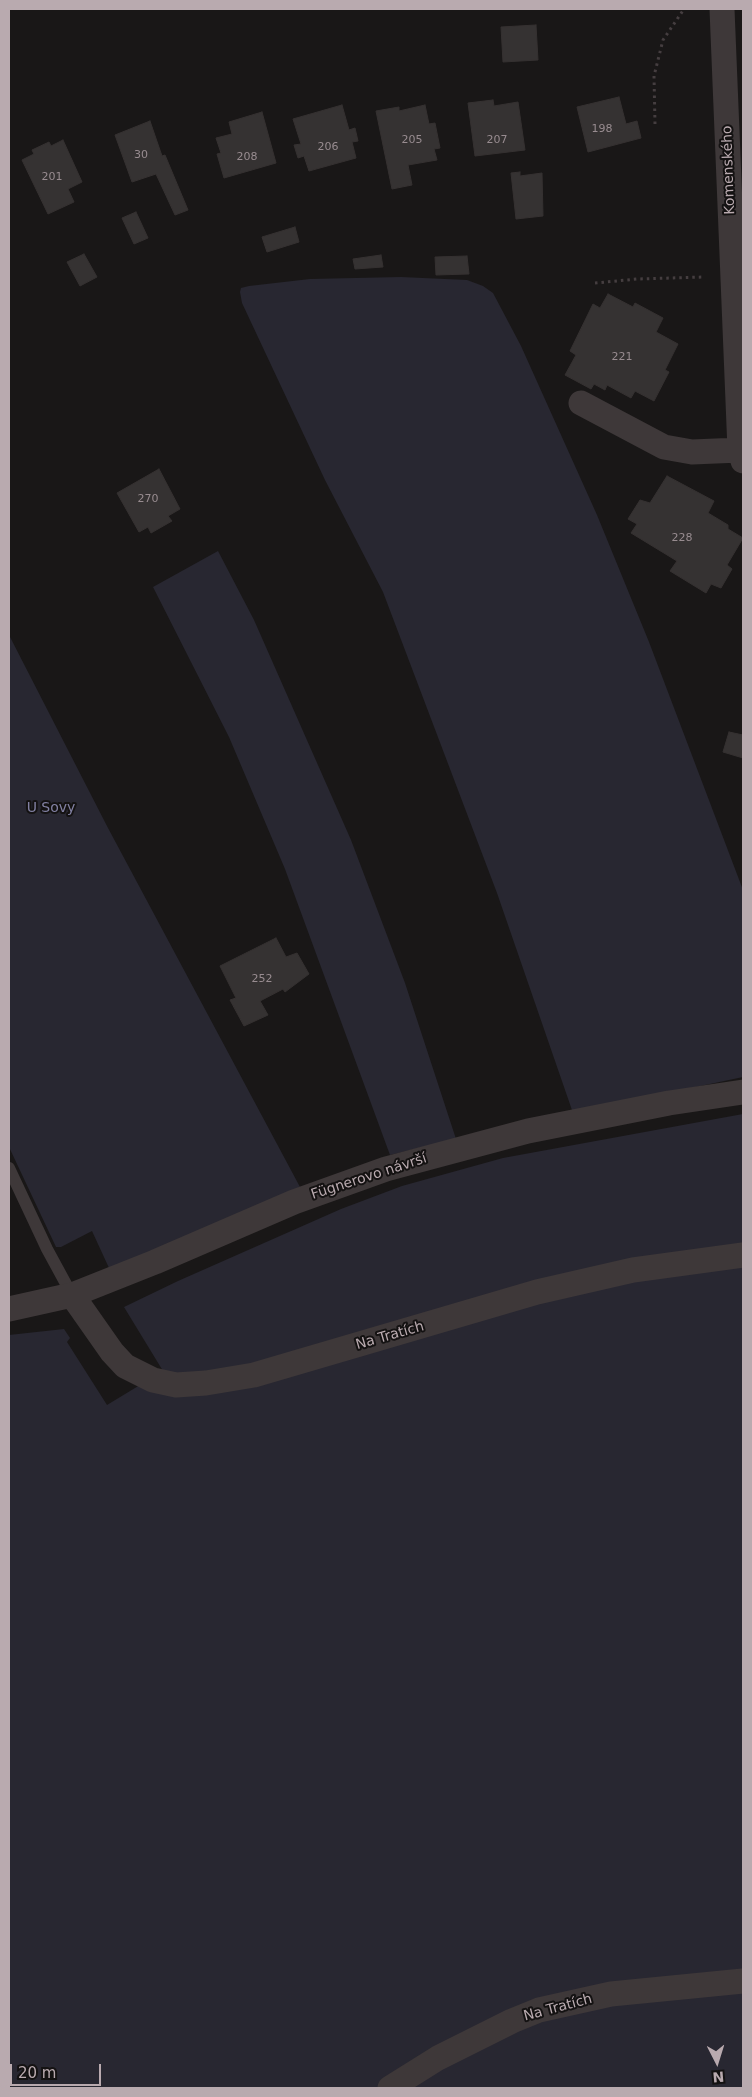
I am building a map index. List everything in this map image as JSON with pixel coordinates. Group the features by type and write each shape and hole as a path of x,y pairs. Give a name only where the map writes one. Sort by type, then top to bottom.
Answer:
{"street":[{"name":"Komenského","path":"581,403 664,448 742,456 737,291 722,9"},
{"name":"Fügnerovo návrší","path":"9,1310 72,1295 155,1262 294,1202 386,1169 528,1131 669,1103 743,1092"},
{"name":"Na Tratích","path":"72,1295 112,1352 125,1366 153,1380 176,1385 196,1384 254,1375 537,1292 633,1270 743,1255"},
{"name":"Na Tratích","path":"390,2088 438,2058 512,2021 539,2010 611,1994 743,1981"}],"lane":[{"path":"9,1168 47,1249 72,1295"}],"path":[{"path":"655,124 654,76 663,40 684,9"},
{"path":"595,284 637,279 737,291"}],"green space":[{"path":"401,277 467,280 483,286 493,293 521,346 597,515 649,642 743,890 743,1077 573,1113 497,893 383,592 325,480 242,303 240,292 241,288 249,286 310,279"},
{"path":"218,551 254,620 351,840 405,983 456,1139 390,1155 285,869 229,737 153,587"},
{"name":"U Sovy","path":"9,635 108,828 300,1187 181,1243 109,1268 92,1231 61,1247 56,1247 9,1147"},
{"path":"743,1114 743,2088 9,2088 9,1335 64,1329 70,1338 67,1342 107,1405 163,1371 124,1307 178,1281 341,1209 402,1186 503,1158"}],"building":[{"path":"536,25 538,60 503,62 501,27"},
{"path":"619,97 626,124 637,121 641,138 588,152 577,107"},
{"path":"493,100 494,106 518,102 525,150 475,156 468,103"},
{"path":"342,105 349,130 355,128 358,141 352,142 356,158 309,171 304,156 298,158 294,145 301,144 293,119"},
{"path":"425,105 429,124 435,123 440,148 434,149 437,160 408,165 412,185 392,189 376,111 399,107 399,111"},
{"path":"262,112 276,163 224,178 217,154 221,153 216,138 232,134 229,122"},
{"path":"150,121 162,156 165,155 188,210 175,215 156,174 132,182 115,135"},
{"path":"63,140 82,182 68,189 74,202 48,214 22,160 34,154 32,150 49,142 51,146"},
{"path":"520,172 520,176 542,173 543,216 516,219 511,173"},
{"path":"136,212 148,238 134,244 122,218"},
{"path":"295,227 299,242 267,252 262,237"},
{"path":"84,254 97,277 80,286 67,262"},
{"path":"381,255 383,267 355,269 353,259"},
{"path":"467,256 469,274 436,275 435,257"},
{"path":"608,294 633,307 635,303 663,318 656,332 678,344 665,370 669,372 654,401 635,391 631,398 607,385 605,390 594,384 591,389 565,375 576,355 570,351 593,304 600,308"},
{"path":"159,469 180,509 168,516 172,521 151,533 148,527 139,532 117,493"},
{"path":"667,476 714,501 708,513 728,525 728,529 743,538 727,565 732,569 721,588 711,584 706,593 670,571 677,561 631,533 637,524 628,519 640,500 650,503"},
{"path":"729,732 743,735 743,758 723,752"},
{"path":"276,938 286,957 297,953 309,974 285,992 283,989 260,1001 268,1015 244,1026 230,1000 236,998 220,966"}]}
